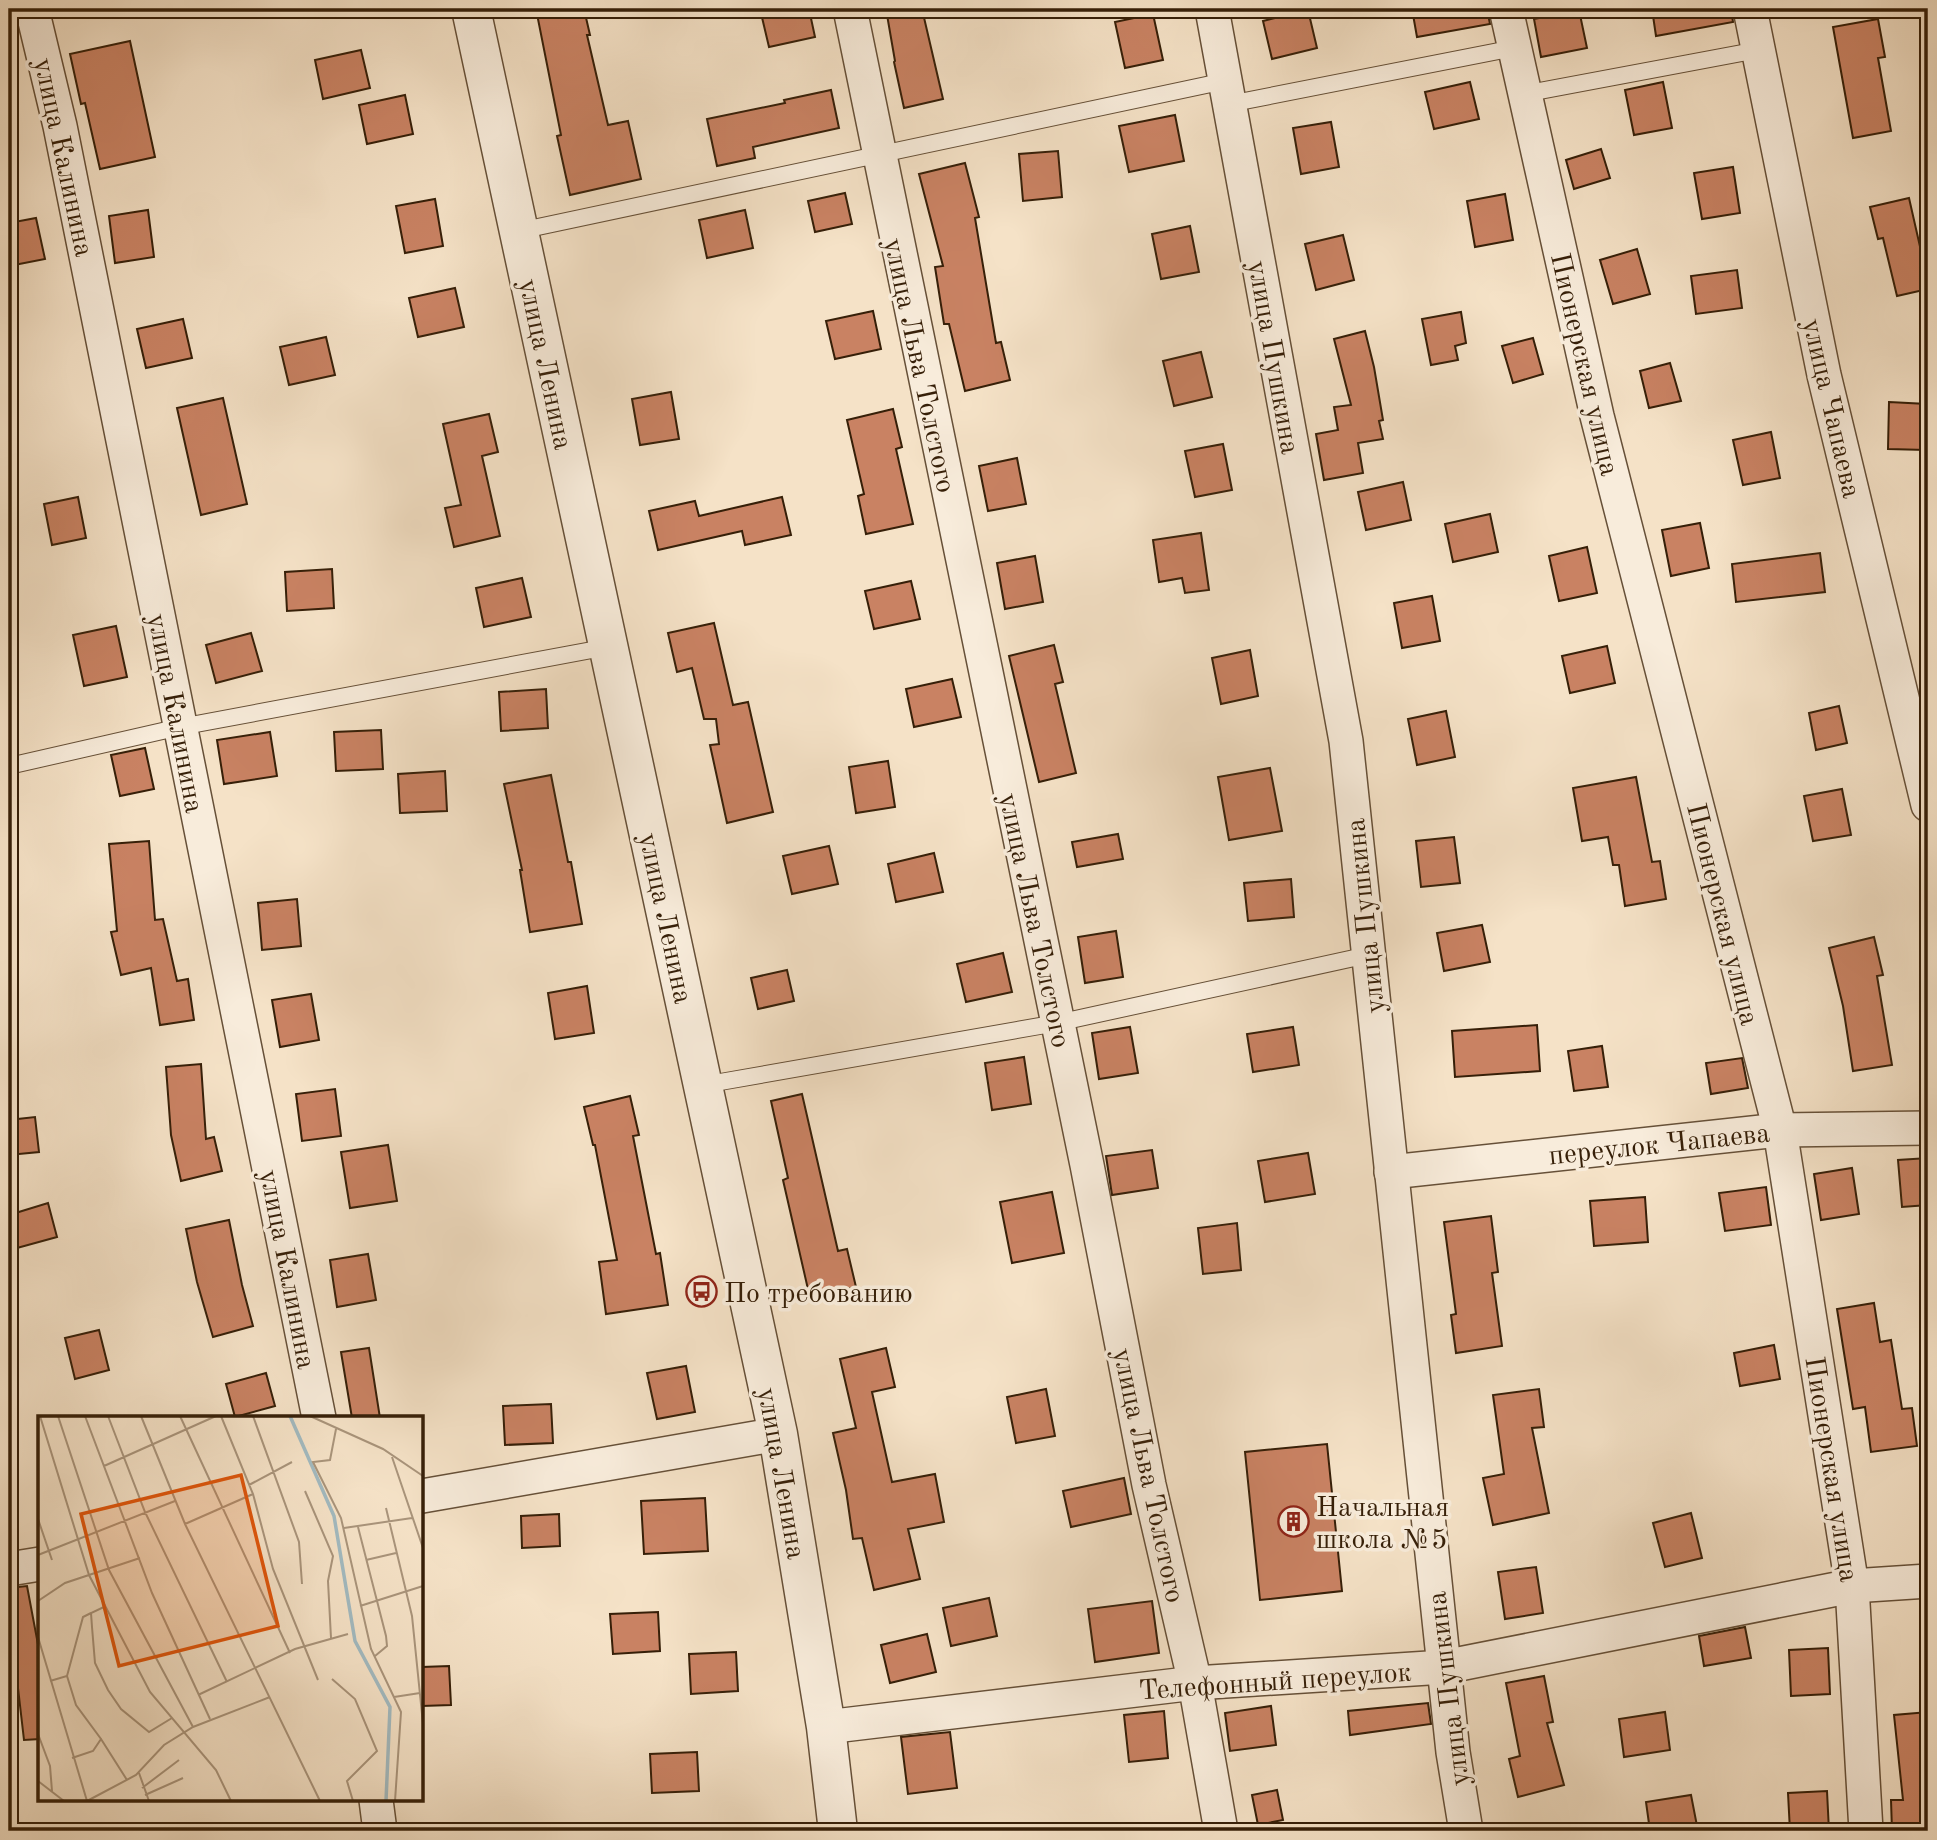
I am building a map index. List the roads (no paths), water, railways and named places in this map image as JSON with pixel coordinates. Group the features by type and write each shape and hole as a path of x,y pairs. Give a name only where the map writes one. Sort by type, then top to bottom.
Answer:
{"street":[{"name":"улица Калинина","path":"32,9 60,126 319,1416"},
{"name":"улица Ленина","path":"471,9 778,1434 826,1727 838,1831"},
{"name":"улица Льва Толстого","path":"850,9 1087,1165 1149,1485 1195,1683 1220,1831"},
{"name":"улица Пушкина","path":"1212,9 1346,741 1453,1752 1466,1831"},
{"name":"Пионерская улица","path":"1506,9 1597,416 1780,1130 1853,1586 1866,1831"},
{"name":"улица Чапаева","path":"1750,9 1824,375 1919,726 1928,806"},
{"name":"переулок Чапаева","path":"1391,1172 1780,1130 1928,1128"},
{"path":"424,1496 778,1434"},
{"path":"9,1569 38,1564"},
{"name":"Телефонный переулок","path":"826,1727 1195,1683 1444,1667 1853,1586 1928,1581"},
{"path":"376,1801 380,1831"}],"lane":[{"path":"519,231 878,156 1227,93 1514,48"},
{"path":"1524,94 1758,51"},
{"path":"9,766 180,727 608,646"},
{"path":"703,1085 1057,1023 1368,954"}],"place":[{"name":"По требованию","path":"701,1292"},
{"name":"Начальная школа №5","path":"1293,1522"}]}
